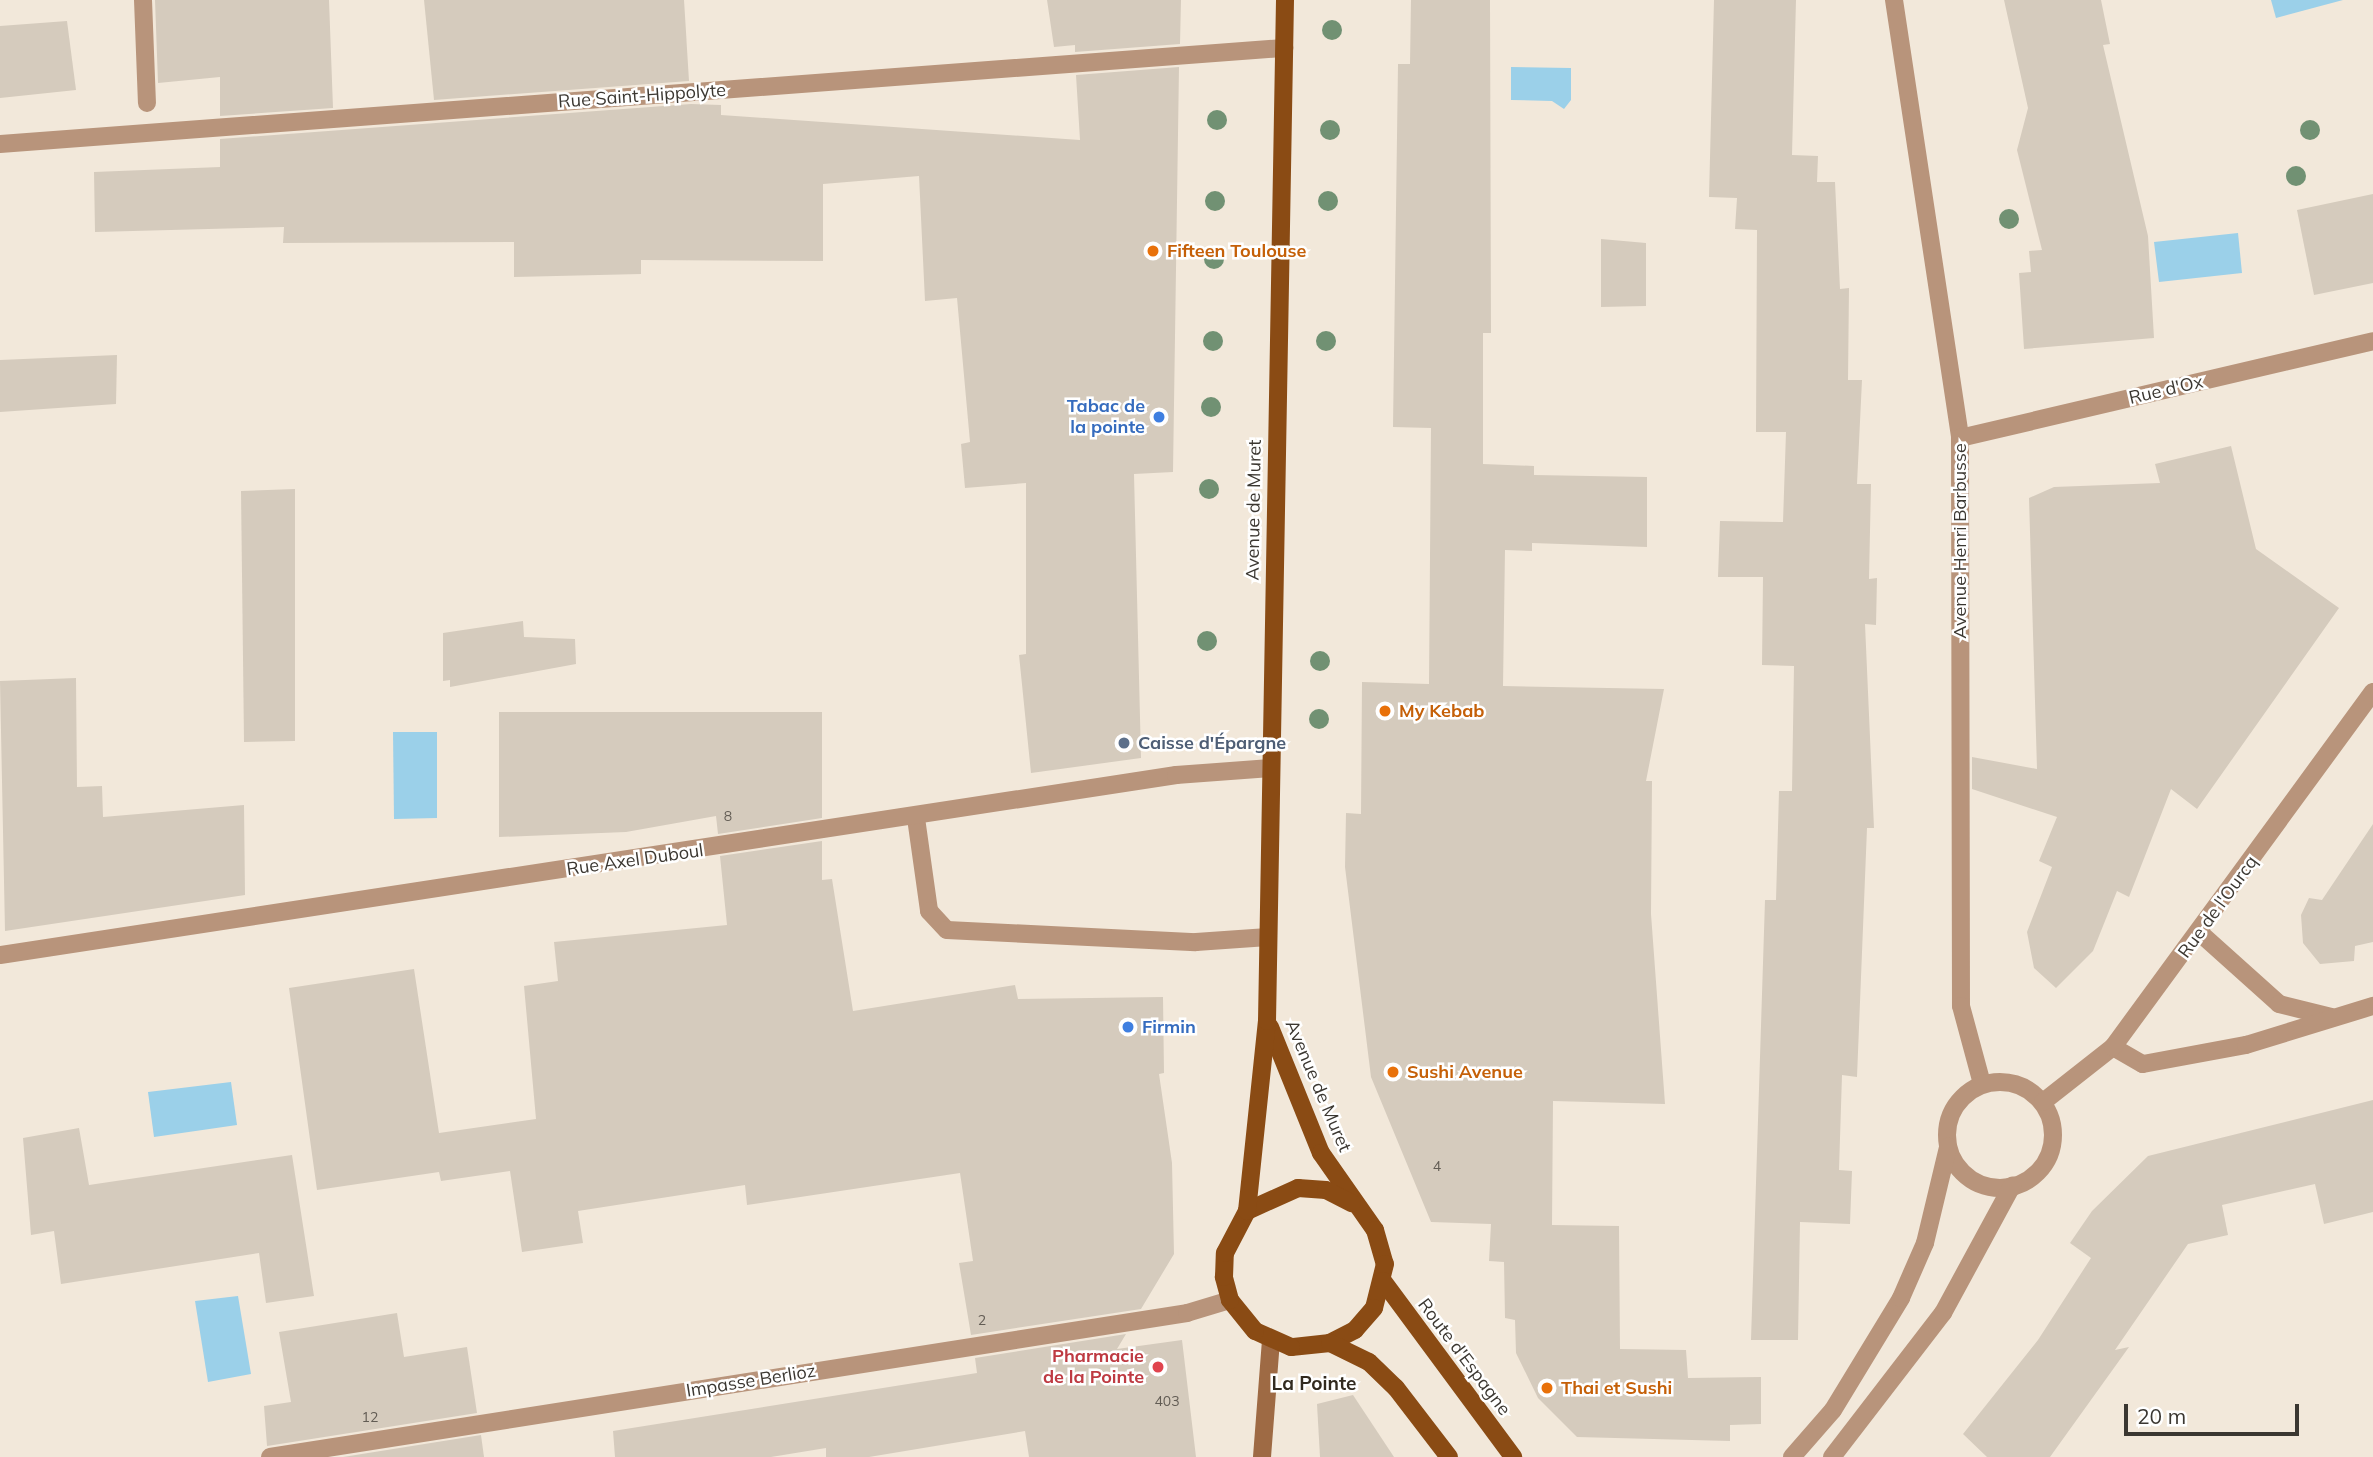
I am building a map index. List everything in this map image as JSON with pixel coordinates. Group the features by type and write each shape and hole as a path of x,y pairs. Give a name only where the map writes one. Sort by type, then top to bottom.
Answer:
{"main road":[{"name":"Avenue de Muret","path":"1247,1211 1267,1021 1285,0"},
{"name":"Avenue de Muret","path":"1267,1021 1321,1153 1352,1203"},
{"path":"1298,1188 1326,1190 1352,1203 1382,1246 1383,1281 1374,1308 1355,1330 1330,1343 1311,1348 1271,1341 1230,1300 1225,1253 1247,1211 1298,1188"},
{"name":"Route d'Espagne","path":"1383,1281 1513,1457"},
{"path":"1262,1457 1271,1341"},
{"path":"1330,1343 1368,1362 1396,1388 1449,1457"}],"street":[{"path":"143,0 147,103"},
{"name":"Avenue Henri Barbusse","path":"1895,0 1960,438 1961,1006 1982,1084"},
{"name":"Rue Saint-Hippolyte","path":"0,144 1284,48"},
{"name":"Rue d'Ox","path":"1960,438 2373,341"},
{"name":"Rue de l'Ourcq","path":"2043,1102 2113,1047 2200,933 2373,692"},
{"name":"Rue Axel Duboul","path":"0,955 916,818 1177,775 1271,768"},
{"path":"916,818 929,911 947,930 1196,942 1268,937"},
{"path":"2200,933 2279,1004 2331,1017"},
{"path":"2113,1047 2143,1064 2246,1045 2373,1006"},
{"path":"1792,1457 1833,1410 1901,1298 1925,1243 1948,1147 1949,1116 1982,1084 2005,1081 2043,1102 2054,1135 2050,1153 2028,1180 2012,1186 1977,1183 1948,1147"},
{"path":"1832,1457 1943,1313 2012,1186"},
{"name":"Impasse Berlioz","path":"270,1457 1187,1313 1230,1300"}],"water":[{"path":"2271,0 2343,0 2276,18"},
{"path":"1511,67 1571,68 1571,100 1564,109 1552,101 1511,100"},
{"path":"2238,233 2242,273 2159,282 2154,242"},
{"path":"393,732 437,732 437,818 394,819"},
{"path":"231,1082 237,1125 154,1137 148,1092"},
{"path":"238,1296 251,1374 208,1382 195,1301"}],"building":[{"path":"155,0 329,0 333,108 220,116 220,77 158,83"},
{"path":"424,0 684,0 689,81 434,100"},
{"path":"1047,0 1181,0 1180,44 1075,52 1075,45 1054,47"},
{"path":"1411,0 1490,0 1491,333 1483,333 1483,464 1534,466 1534,475 1647,477 1647,547 1532,543 1532,551 1505,550 1503,686 1664,689 1646,781 1652,781 1651,914 1665,1104 1553,1101 1552,1225 1619,1226 1620,1349 1686,1350 1688,1378 1761,1377 1761,1424 1730,1425 1730,1441 1577,1437 1538,1398 1516,1353 1515,1320 1505,1318 1504,1262 1489,1261 1491,1224 1431,1222 1371,1077 1345,867 1346,813 1361,814 1362,682 1429,684 1431,428 1393,427 1398,64 1410,64"},
{"path":"1714,0 1796,0 1792,155 1818,156 1817,182 1835,182 1840,289 1849,288 1848,380 1862,380 1857,484 1871,484 1869,579 1877,578 1876,625 1865,624 1874,828 1867,828 1857,1077 1842,1075 1839,1170 1852,1171 1850,1224 1800,1222 1798,1340 1751,1340 1765,900 1776,900 1779,791 1792,791 1794,666 1762,665 1763,577 1718,577 1720,521 1783,522 1786,432 1756,432 1757,230 1735,229 1737,198 1709,197"},
{"path":"2004,0 2101,0 2110,44 2103,45 2148,236 2154,338 2024,349 2019,273 2031,272 2029,251 2042,250 2017,150 2028,108"},
{"path":"67,21 76,90 0,98 0,26"},
{"path":"1179,67 1173,472 1134,474 1141,758 1031,773 1019,655 1026,654 1026,483 965,488 961,444 970,442 957,298 925,301 919,176 823,184 823,261 641,260 641,274 514,277 514,242 283,243 284,227 95,232 94,172 220,167 220,139 691,104 721,105 721,115 1080,140 1076,75"},
{"path":"2373,194 2373,283 2314,295 2297,210"},
{"path":"1601,239 1646,243 1646,306 1601,307"},
{"path":"117,355 116,404 0,412 0,360"},
{"path":"2231,446 2256,549 2339,608 2197,809 2171,789 2129,897 2117,891 2093,951 2056,988 2034,968 2027,932 2052,867 2039,861 2057,817 1972,789 1972,757 2037,769 2029,498 2054,487 2160,483 2155,464"},
{"path":"295,489 295,741 244,742 241,491"},
{"path":"523,621 524,637 575,639 576,664 450,687 450,680 443,681 443,633"},
{"path":"76,678 77,787 102,786 103,817 244,805 245,895 5,931 0,681"},
{"path":"499,712 822,712 822,818 718,834 716,816 626,832 499,837"},
{"path":"2373,824 2373,942 2355,946 2354,961 2320,964 2303,943 2301,915 2309,898 2322,900"},
{"path":"822,841 822,880 832,879 853,1011 1015,985 1018,999 1163,997 1164,1073 1159,1074 1172,1163 1174,1254 1141,1309 971,1335 959,1263 973,1261 960,1173 747,1205 745,1185 578,1211 583,1243 522,1252 510,1171 441,1181 439,1172 317,1190 289,988 414,969 439,1133 536,1119 524,986 558,981 554,942 727,925 720,856"},
{"path":"2373,1100 2373,1212 2324,1224 2315,1184 2222,1205 2228,1235 2188,1244 2115,1350 2129,1347 2050,1457 1987,1457 1963,1434 2038,1340 2091,1258 2070,1243 2092,1211 2148,1156"},
{"path":"79,1128 89,1185 292,1155 314,1296 266,1303 259,1253 61,1284 54,1231 31,1235 23,1138"},
{"path":"397,1313 404,1357 467,1347 477,1413 267,1446 264,1406 291,1402 279,1332"},
{"path":"1126,1334 1117,1349 1182,1340 1196,1457 1029,1457 1025,1431 869,1457 826,1457 826,1448 771,1457 615,1457 613,1431 977,1373 975,1358"},
{"path":"1353,1395 1394,1457 1320,1457 1317,1404"},
{"path":"481,1435 484,1457 343,1457"}],"place":[{"name":"Fifteen Toulouse","path":"1153,251"},
{"name":"Tabac de la pointe","path":"1159,417"},
{"name":"My Kebab","path":"1385,711"},
{"name":"Caisse d'Épargne","path":"1124,743"},
{"name":"Firmin","path":"1128,1027"},
{"name":"Sushi Avenue","path":"1393,1072"},
{"name":"Pharmacie de la Pointe","path":"1158,1367"},
{"name":"Thai et Sushi","path":"1547,1388"}],"district":[{"name":"La Pointe","path":"1314,1384"}]}
